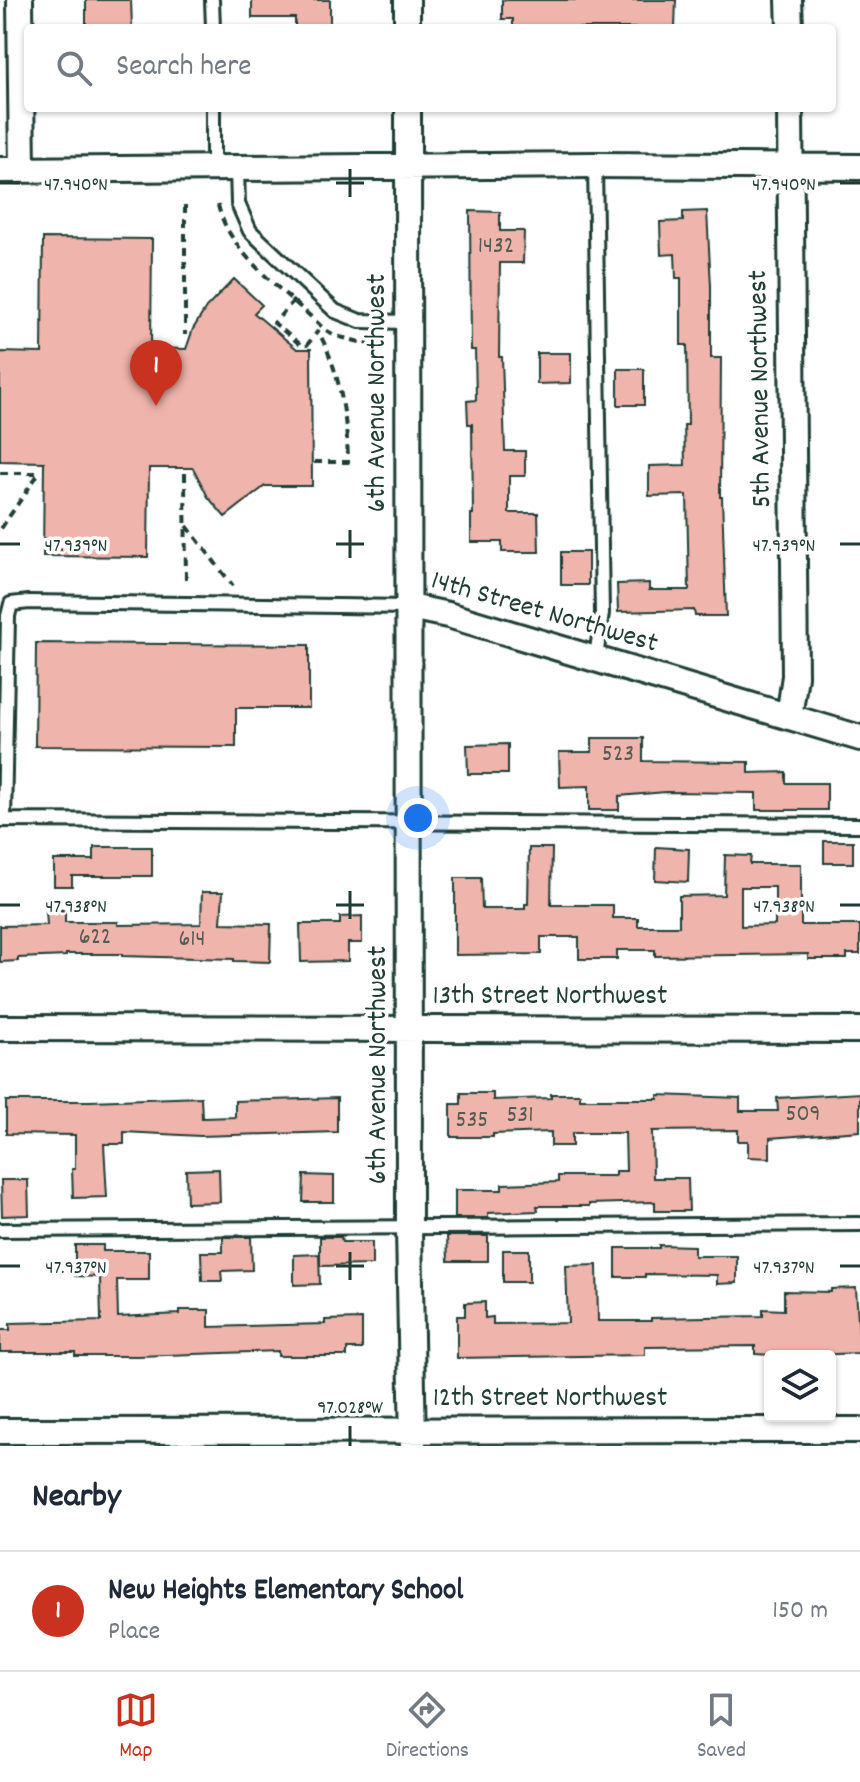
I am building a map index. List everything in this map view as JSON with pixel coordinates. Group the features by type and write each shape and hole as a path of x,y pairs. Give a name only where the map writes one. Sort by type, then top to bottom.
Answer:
{"street":[{"path":"20,0 11,170 595,165 860,167"},
{"path":"407,0 407,24"},
{"path":"789,0 790,24"},
{"name":"6th Avenue Northwest","path":"408,112 409,1228 413,1438"},
{"name":"5th Avenue Northwest","path":"789,717 795,676 790,112"},
{"name":"14th Street Northwest","path":"410,607 596,658 860,738"},
{"name":"13th Street Northwest","path":"0,1028 860,1030"},
{"name":"12th Street Northwest","path":"0,1431 413,1438 860,1430"}],"lane":[{"path":"212,0 213,24"},
{"path":"214,112 225,169 250,231 335,311 360,321 409,322"},
{"path":"595,165 602,613 596,658"},
{"name":"14th Street Northwest","path":"2,820 8,616 11,604 410,607"},
{"path":"2,820 860,825"},
{"path":"0,1230 860,1224"}],"path":[{"path":"185,205 185,335"},
{"path":"294,300 274,323 301,345 307,345 320,329 345,411 348,462 314,462"},
{"path":"0,473 39,473 0,530"},
{"path":"185,473 186,585"},
{"path":"185,524 233,586"}],"building":[{"path":"86,0 131,0 132,24 86,24"},
{"path":"252,0 330,0 330,24 295,24 295,18 252,18"},
{"path":"502,0 676,0 675,24 513,24 513,19 502,19"},
{"path":"470,211 500,212 500,231 524,231 523,263 500,263 499,357 502,357 505,451 525,451 525,476 509,476 509,513 538,513 539,552 502,552 502,542 471,542 472,424 468,424 467,401 476,400 475,350 471,350"},
{"path":"707,211 711,358 721,358 720,497 726,616 695,616 694,610 618,612 617,584 649,583 649,590 689,590 687,495 649,496 649,466 685,465 684,425 688,425 687,345 681,345 681,278 676,278 675,254 661,255 660,222 683,221 683,212"},
{"path":"43,238 152,239 151,348 186,349 193,329 206,308 234,279 262,305 254,313 297,349 311,349 312,486 265,486 225,517 208,497 193,468 149,468 148,557 43,556 44,462 0,461 0,352 42,353"},
{"path":"537,353 571,353 571,383 537,384"},
{"path":"618,369 644,369 644,405 618,405"},
{"path":"561,552 588,552 588,585 561,585"},
{"path":"36,643 309,645 309,708 236,708 236,747 35,746"},
{"path":"592,738 643,738 643,761 749,762 749,773 786,772 786,783 827,783 827,810 756,810 756,793 666,792 619,796 619,810 589,810 589,786 560,787 559,752 592,752"},
{"path":"508,744 508,774 468,774 467,745"},
{"path":"824,841 853,841 853,863 824,863"},
{"path":"94,847 152,847 152,876 72,876 72,886 54,886 54,860 94,860"},
{"path":"656,847 689,849 688,882 655,880"},
{"path":"529,848 552,848 551,905 613,905 613,918 638,918 638,926 679,926 679,896 724,895 725,855 751,856 750,864 801,864 801,925 860,925 860,954 847,954 847,959 808,959 808,954 655,956 655,950 617,950 617,959 579,959 579,937 541,937 541,954 455,955 455,878 481,878 482,909 525,909 525,904 528,904","holes":["741,887 775,887 775,925 741,926"]},
{"path":"202,892 223,892 221,923 271,924 270,962 66,954 0,962 0,926 47,925 46,911 65,910 65,922 201,924"},
{"path":"362,916 362,943 348,943 348,961 301,962 300,924 340,924 340,917"},
{"path":"461,1093 493,1093 493,1100 551,1098 551,1094 580,1094 580,1099 658,1099 658,1095 740,1098 740,1111 778,1111 777,1098 860,1093 860,1131 770,1138 770,1158 748,1157 748,1141 738,1141 738,1130 652,1131 653,1178 688,1178 689,1211 655,1211 655,1202 537,1206 538,1211 488,1213 488,1218 455,1218 455,1190 502,1190 502,1184 558,1182 558,1176 615,1176 615,1171 626,1171 625,1133 572,1133 572,1146 551,1146 551,1132 451,1137 451,1104 461,1104"},
{"path":"201,1097 202,1118 235,1117 235,1101 337,1098 337,1132 200,1136 124,1132 124,1144 104,1144 107,1197 73,1198 75,1135 6,1134 6,1101"},
{"path":"219,1169 220,1202 187,1203 186,1170"},
{"path":"304,1175 334,1176 334,1202 303,1202"},
{"path":"1,1180 28,1180 29,1215 2,1216"},
{"path":"447,1236 488,1236 488,1261 448,1261"},
{"path":"223,1237 251,1237 252,1270 221,1271 222,1281 202,1281 201,1252 223,1252"},
{"path":"320,1237 341,1237 342,1242 372,1242 372,1265 320,1266"},
{"path":"75,1245 103,1245 103,1251 149,1251 149,1280 117,1280 118,1317 209,1310 209,1327 325,1324 325,1320 362,1319 362,1349 347,1349 347,1356 278,1356 278,1351 138,1356 0,1352 0,1330 10,1330 10,1323 101,1321 100,1277 75,1276"},
{"path":"659,1245 694,1246 694,1256 737,1256 737,1283 717,1284 717,1275 645,1274 645,1277 616,1277 616,1248 659,1248"},
{"path":"503,1250 529,1250 529,1282 503,1282"},
{"path":"319,1254 320,1284 294,1285 294,1255"},
{"path":"597,1265 598,1321 763,1316 763,1309 784,1310 784,1291 831,1292 831,1289 856,1288 860,1353 764,1350 764,1355 755,1354 755,1346 645,1347 645,1355 457,1358 457,1316 465,1316 465,1303 485,1302 485,1318 493,1317 493,1324 568,1323 566,1266"}],"place":[{"name":"New Heights Elementary School","path":"156,406"}]}
